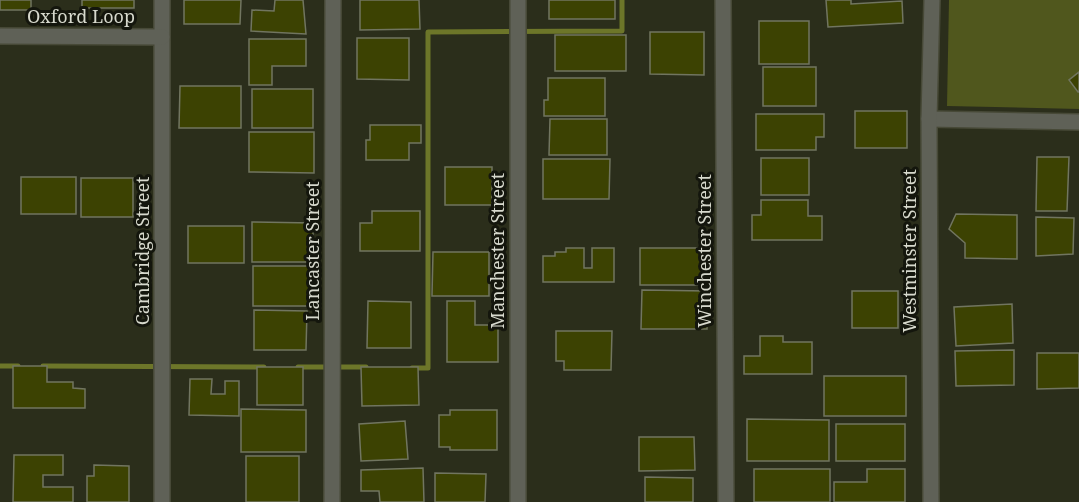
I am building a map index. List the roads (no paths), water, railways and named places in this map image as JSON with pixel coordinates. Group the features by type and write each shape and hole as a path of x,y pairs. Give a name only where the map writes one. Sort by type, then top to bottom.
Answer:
{"street":[{"name":"Cambridge Street","path":"162,0 162,502"},
{"name":"Lancaster Street","path":"332,502 333,0"},
{"name":"Manchester Street","path":"518,0 518,502"},
{"name":"Winchester Street","path":"723,0 726,502"},
{"name":"Westminster Street","path":"931,502 929,119 932,0"},
{"name":"Oxford Loop","path":"0,36 162,37"},
{"path":"929,119 1079,122"}],"waterway":[{"path":"412,368 428,368 428,32 622,31 622,0"},
{"path":"0,366 18,366"},
{"path":"43,366 264,367"},
{"path":"298,367 366,367"}]}
